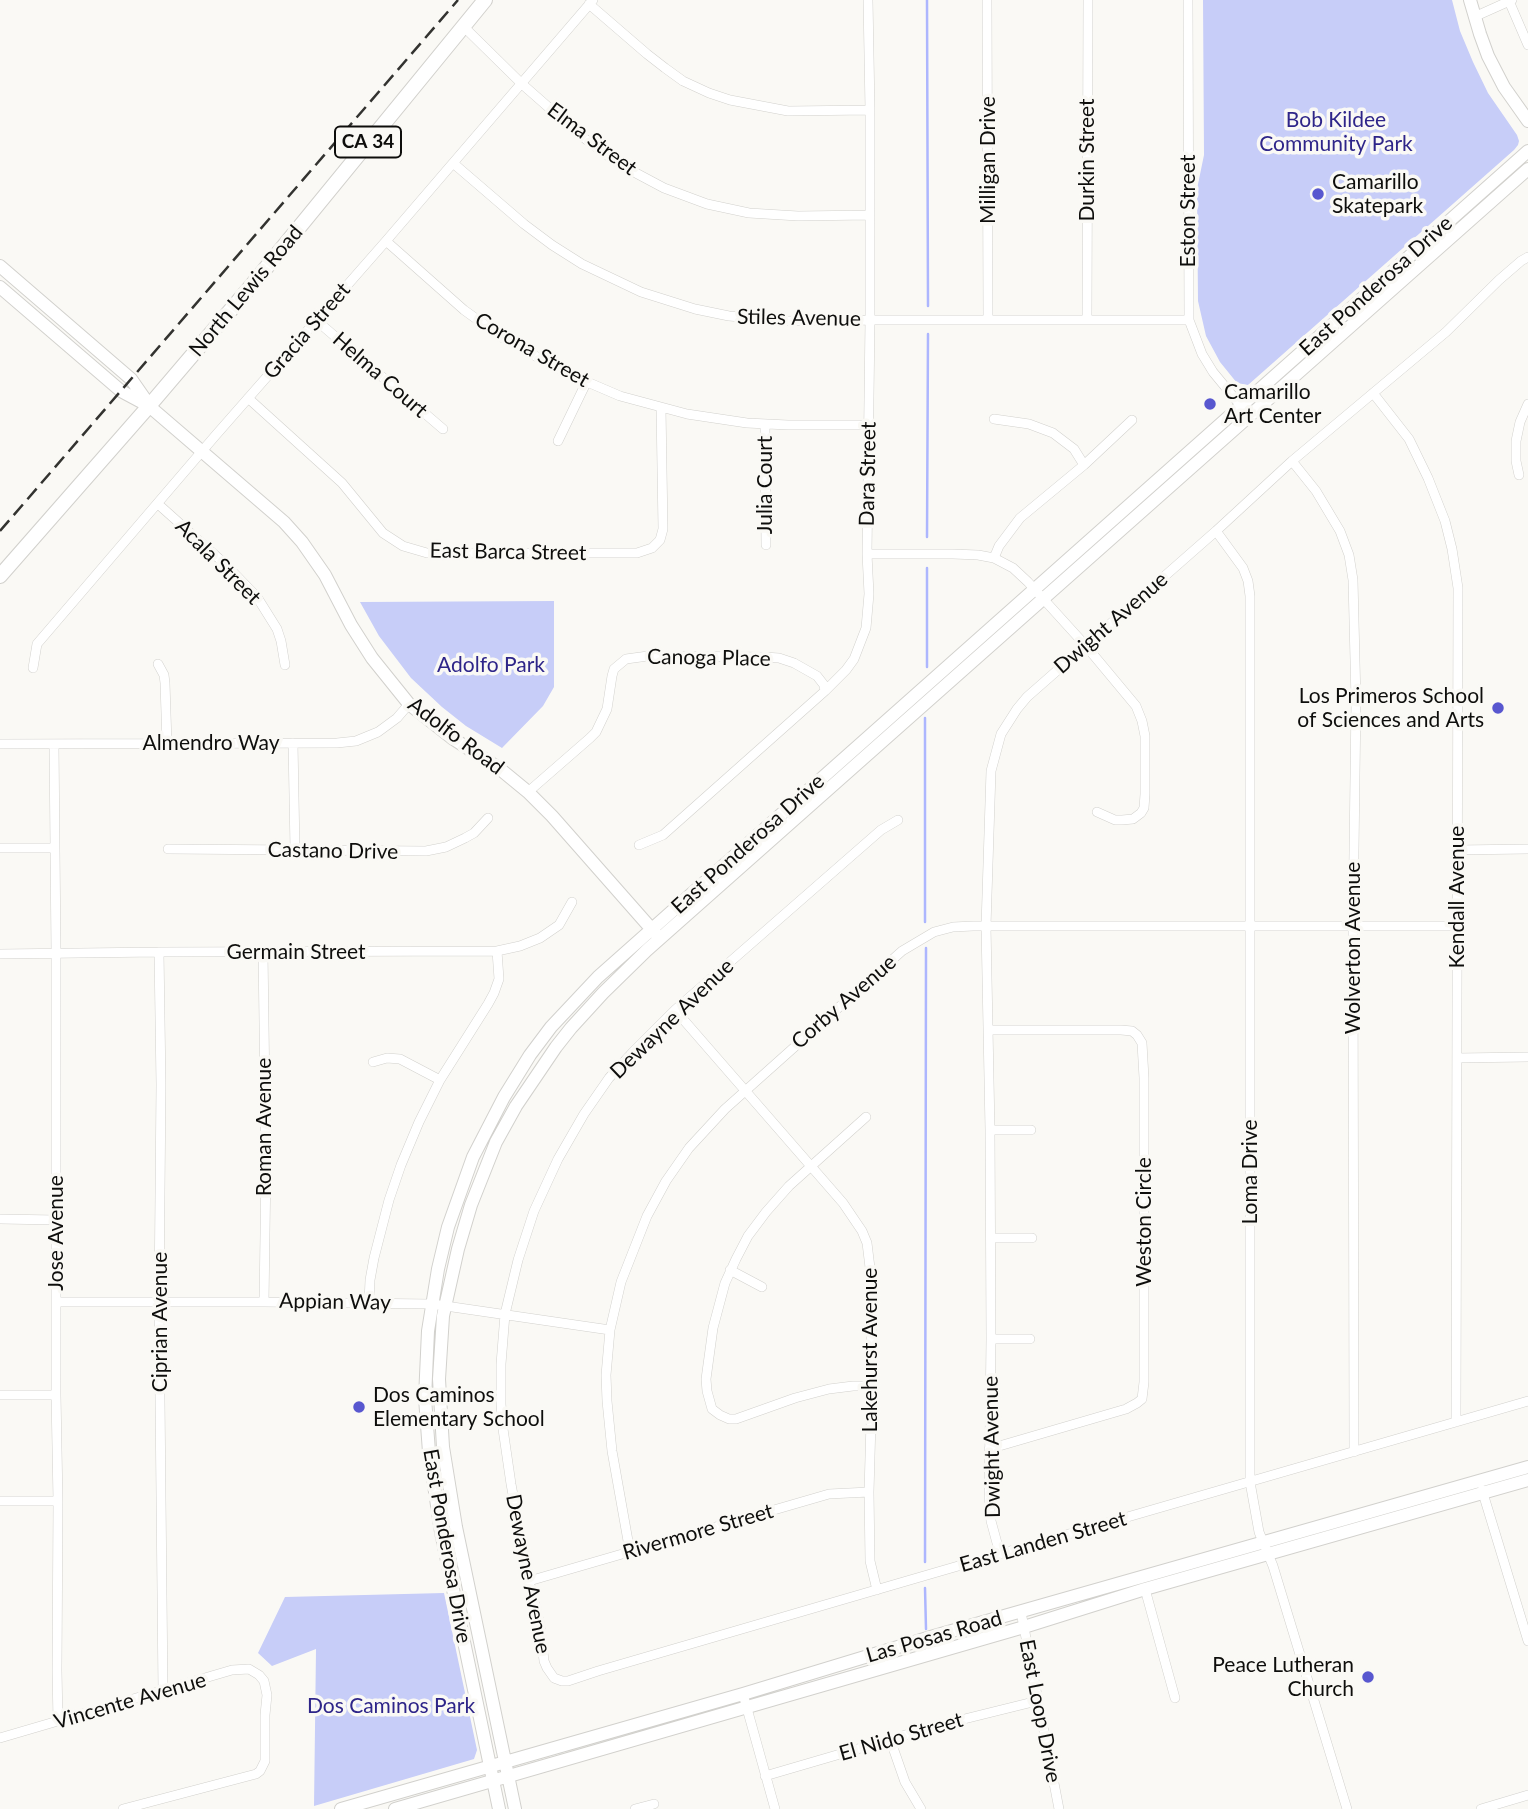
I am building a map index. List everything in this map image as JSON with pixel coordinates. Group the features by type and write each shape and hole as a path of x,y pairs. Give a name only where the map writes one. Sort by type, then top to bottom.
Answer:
{"main road":[{"name":"North Lewis Road","path":"0,576 252,285 485,0"},
{"path":"1470,0 1480,34 1496,72 1528,121"},
{"name":"East Ponderosa Drive","path":"499,1809 441,1532 429,1452 425,1373 428,1331 471,1205 496,1142 516,1106 571,1028 656,933 1245,411 1528,151"},
{"name":"East Ponderosa Drive","path":"1245,411 1528,169"},
{"name":"Adolfo Road","path":"0,266 131,379 149,406"},
{"name":"Adolfo Road","path":"0,287 121,391 149,406 265,505 302,542 325,575 361,642 383,674 409,704 528,792 656,933"},
{"name":"East Ponderosa Drive","path":"438,1304 443,1447 456,1527 515,1809"},
{"name":"Las Posas Road","path":"341,1809 1021,1612 1266,1548 1481,1487 1528,1467"},
{"name":"Las Posas Road","path":"1481,1487 1528,1480"},
{"name":"Las Posas Road","path":"395,1809 1024,1627 1266,1548"},
{"path":"362,1809 372,1800"}],"street":[{"name":"Dara Street","path":"639,845 663,835 825,691 854,659 866,628 869,601 867,554 870,320 867,0"},
{"name":"Milligan Drive","path":"987,0 988,320"},
{"name":"Durkin Street","path":"1087,320 1088,0"},
{"name":"Eston Street","path":"1188,0 1189,320 1202,354 1213,372 1245,411"},
{"path":"1474,17 1510,0 1528,46"},
{"path":"591,2 665,68 709,93 743,103 788,111 870,110"},
{"name":"Gracia Street","path":"33,668 37,644 591,2"},
{"name":"Elma Street","path":"463,26 522,84 580,135 603,153 648,180 690,198 727,209 758,214 870,215"},
{"name":"Stiles Avenue","path":"453,163 552,245 611,279 641,292 695,309 754,320 786,321 1189,320"},
{"name":"Corona Street","path":"386,241 483,324 524,351 586,383 661,408 708,417 765,424 869,425"},
{"name":"Dwight Avenue","path":"1000,1554 990,1513 990,1130 986,926 991,771 999,741 1007,722 1027,697 1292,461 1446,332 1499,280 1528,257"},
{"name":"Helma Court","path":"317,321 443,429"},
{"path":"558,441 586,383"},
{"name":"Kendall Avenue","path":"1373,393 1409,439 1422,465 1445,521 1458,588 1456,1422"},
{"name":"East Barca Street","path":"248,398 342,483 383,533 411,549 440,553 637,553 652,548 658,542 663,529 661,408"},
{"path":"1519,475 1516,441 1528,404"},
{"path":"994,419 1029,424 1053,433 1074,449 1084,465"},
{"path":"995,558 999,546 1020,519 1132,420"},
{"name":"Julia Court","path":"765,424 765,545"},
{"name":"Wolverton Avenue","path":"1292,461 1340,531 1349,555 1353,579 1356,701 1353,926 1354,1451"},
{"name":"Acala Street","path":"158,504 225,564 257,597 281,641 285,665"},
{"name":"Loma Drive","path":"1216,531 1243,568 1250,596 1250,1482 1255,1518 1273,1566 1347,1809"},
{"path":"867,554 953,554 995,558 1013,568 1087,646 1136,706 1145,736 1145,794 1141,813 1133,819 1115,820 1097,812"},
{"name":"Canoga Place","path":"528,792 596,732 607,709 614,669 631,657 779,658 817,676 825,691"},
{"path":"158,664 165,683 167,744"},
{"name":"Almendro Way","path":"0,744 337,743 363,738 387,726 409,704"},
{"path":"293,743 295,850"},
{"name":"Jose Avenue","path":"54,744 58,1722"},
{"name":"Castano Drive","path":"168,849 436,850 474,833 488,818"},
{"name":"Dewayne Avenue","path":"558,1680 550,1673 544,1661 540,1625 529,1581 503,1429 501,1384 505,1314 518,1260 534,1211 572,1133 614,1072 675,1010 881,830 898,820"},
{"path":"0,848 55,848"},
{"path":"1457,850 1528,849"},
{"name":"Germain Street","path":"0,954 497,951 520,946 550,932 559,925 572,902"},
{"name":"Corby Avenue","path":"630,1552 610,1434 606,1376 610,1330 621,1282 647,1216 689,1148 745,1090 902,951 934,932 953,927 1457,926"},
{"path":"369,1302 374,1258 401,1165 440,1080 494,993 499,978 497,951"},
{"name":"Ciprian Avenue","path":"159,952 163,1692"},
{"name":"Roman Avenue","path":"263,952 266,1166 264,1302"},
{"name":"Lakehurst Avenue","path":"675,1010 812,1166 855,1219 867,1243 871,1276 870,1561 877,1590"},
{"name":"Weston Circle","path":"988,1030 1132,1031 1142,1043 1144,1078 1142,1399 1126,1409 989,1449"},
{"path":"1457,1058 1528,1057"},
{"path":"373,1062 387,1058 400,1059 440,1080"},
{"path":"866,1117 789,1186 748,1236 730,1270 717,1309 709,1352 707,1391 709,1403 715,1412 723,1417 736,1419 829,1389 872,1386"},
{"path":"990,1130 1031,1130"},
{"path":"0,1219 56,1220"},
{"path":"990,1238 1032,1238"},
{"path":"730,1270 762,1287"},
{"name":"Appian Way","path":"57,1302 438,1304 610,1330"},
{"path":"991,1339 1030,1339"},
{"path":"0,1395 56,1395"},
{"name":"East Landen Street","path":"558,1680 568,1681 1528,1401"},
{"path":"1481,1487 1528,1642"},
{"name":"Rivermore Street","path":"529,1581 829,1494 869,1492"},
{"path":"0,1501 58,1501"},
{"path":"1145,1589 1175,1698"},
{"name":"East Loop Drive","path":"1021,1612 1059,1809"},
{"name":"Vincente Avenue","path":"0,1738 239,1669 259,1675 264,1681 267,1695 264,1716 265,1761 260,1771 123,1809"},
{"path":"743,1694 775,1809"},
{"name":"El Nido Street","path":"765,1776 890,1739 1037,1701"},
{"path":"890,1739 905,1783 921,1809"},
{"path":"1481,1809 1528,1795"},
{"path":"635,1809 654,1804"}],"green space":[{"name":"Bob Kildee Community Park","path":"1203,0 1452,0 1460,31 1473,62 1488,93 1519,141 1514,150 1248,385 1237,383 1220,362 1206,336 1198,301 1197,189 1204,155"},
{"name":"Adolfo Park","path":"554,601 554,687 543,706 502,748 466,726 411,678 379,636 360,602"},
{"name":"Dos Caminos Park","path":"444,1593 477,1750 474,1759 314,1806 316,1649 272,1666 258,1653 285,1597"}],"waterway":[{"path":"927,0 928,306"},
{"path":"927,537 928,334"},
{"path":"927,568 927,667"},
{"path":"925,718 925,922"},
{"path":"925,1562 926,948"},
{"path":"925,1588 926,1629"}],"railway":[{"path":"0,531 458,0"}],"place":[{"name":"Camarillo Skatepark","path":"1318,194"},
{"name":"Camarillo Art Center","path":"1210,404"},
{"name":"Los Primeros School of Sciences and Arts","path":"1498,708"},
{"name":"Dos Caminos Elementary School","path":"359,1407"},
{"name":"Peace Lutheran Church","path":"1368,1677"}]}
